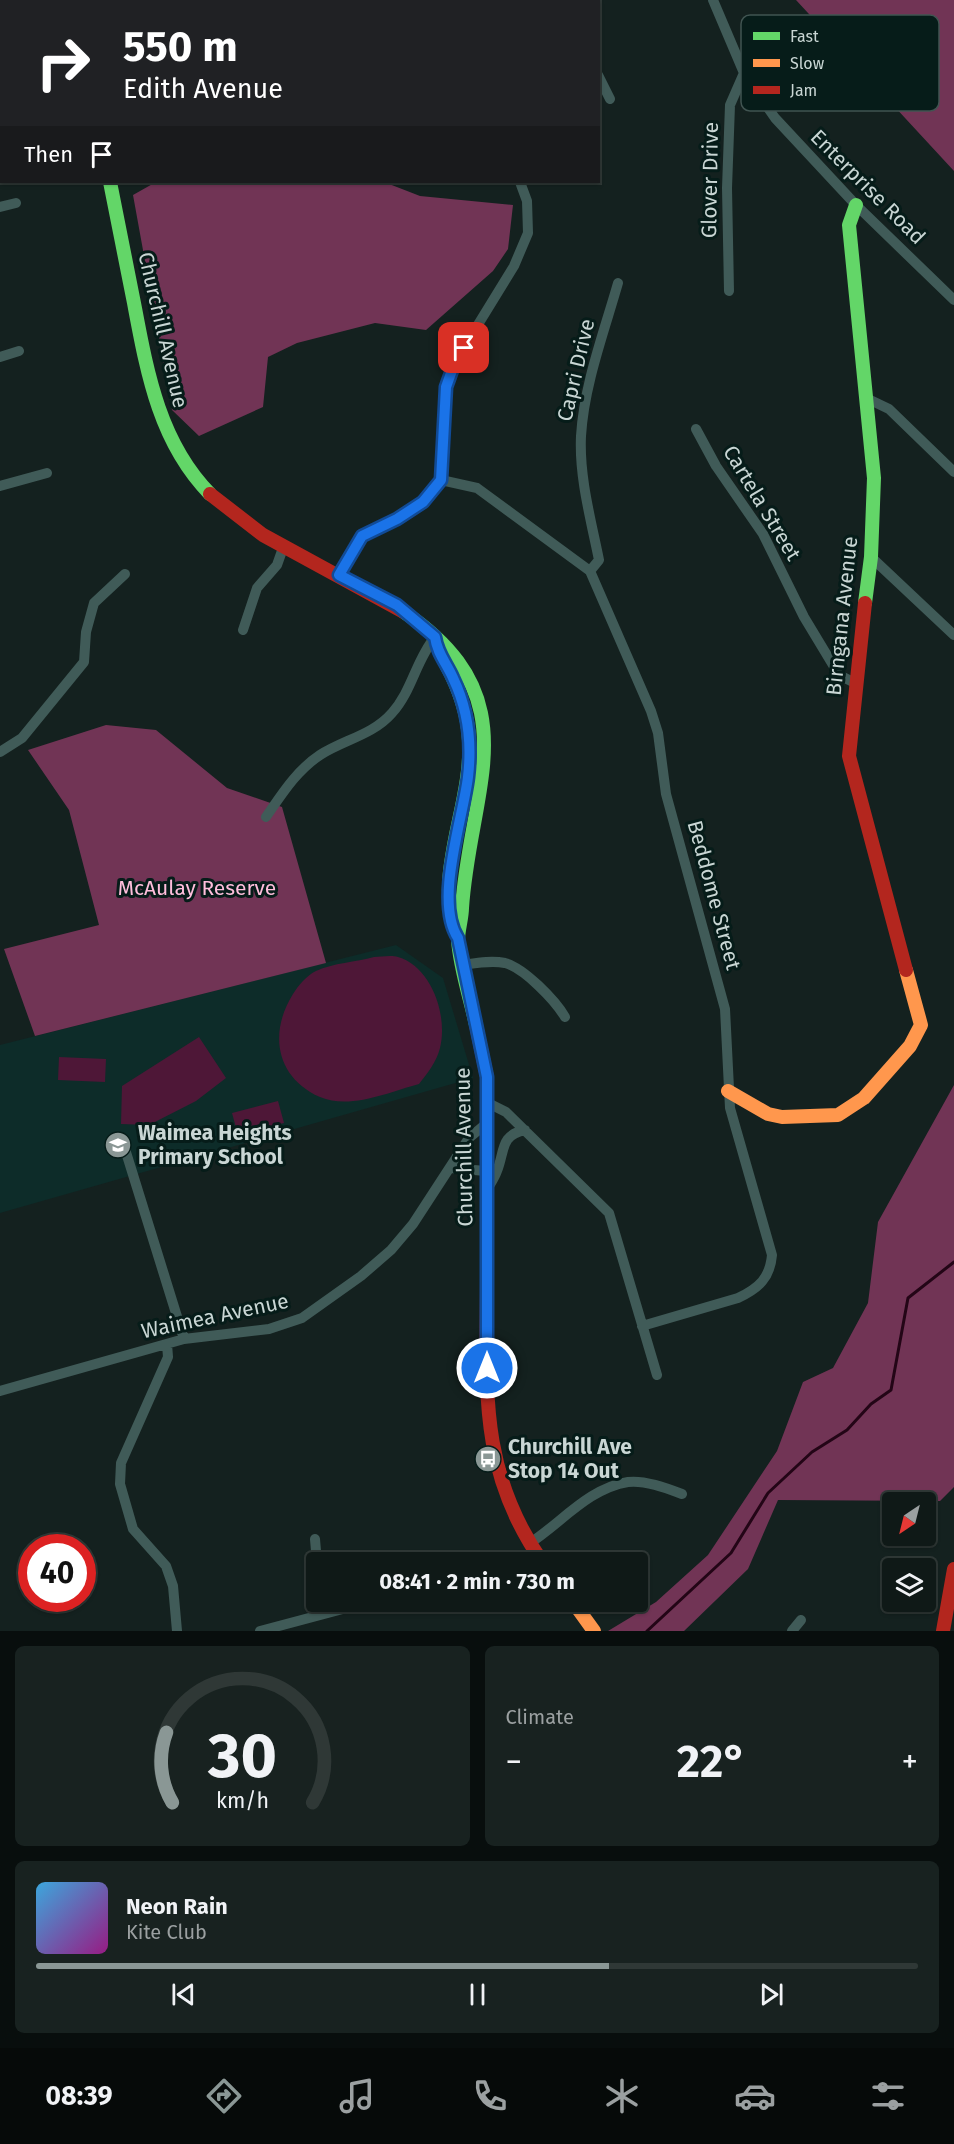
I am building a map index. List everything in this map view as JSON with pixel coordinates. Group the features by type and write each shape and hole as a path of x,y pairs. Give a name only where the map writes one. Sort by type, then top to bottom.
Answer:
{"street":[{"name":"Enterprise Road","path":"713,0 741,66"},
{"path":"600,79 610,99"},
{"name":"Glover Drive","path":"729,291 727,188 730,105 741,80"},
{"name":"Enterprise Road","path":"770,111 856,205 954,300"},
{"name":"Churchill Avenue","path":"110,183 149,377 160,417 171,441 197,480 230,513 283,548 397,605 446,644 463,666 479,702 484,732 484,774 464,886 464,919 458,938 486,1068 488,1103 487,1413 494,1459 517,1518 534,1552"},
{"path":"339,575 362,536 397,519 423,502 441,480 446,387 455,362 514,266 528,233 527,201 520,183"},
{"path":"0,207 16,203"},
{"name":"Birngana Avenue","path":"728,1090 768,1114 782,1117 838,1115 864,1098 910,1046 921,1025 851,772 849,742 872,557 873,478 849,225 856,205"},
{"name":"Capri Drive","path":"590,571 599,560 582,468 581,436 586,400 618,283"},
{"path":"0,357 19,351"},
{"path":"866,398 889,409 954,472"},
{"name":"Cartela Street","path":"696,429 716,466 763,534 804,617 839,675 855,682"},
{"path":"0,486 47,473"},
{"path":"441,480 477,488 590,571"},
{"path":"243,630 257,588 277,565 283,548"},
{"path":"872,557 954,635"},
{"name":"Beddome Street","path":"590,571 651,711 658,733 666,794 725,1009 730,1108 772,1255 771,1269 763,1282 746,1294 642,1326"},
{"path":"0,752 22,738 84,662 86,632 94,603 125,574"},
{"path":"266,817 297,773 321,754 367,732 393,712 408,688 420,658 435,637"},
{"path":"462,965 507,963 555,999 565,1017"},
{"path":"488,1103 506,1112 609,1212 657,1375"},
{"name":"Waimea Avenue","path":"0,1391 184,1338 269,1329 302,1318 361,1276 391,1250 413,1224 469,1138 487,1123"},
{"path":"486,1191 498,1170 504,1142 508,1136 525,1130"},
{"path":"125,1149 184,1338"},
{"path":"450,1168 486,1171"},
{"path":"167,1344 168,1357 121,1463 120,1484 133,1529 166,1566 173,1586 177,1631"},
{"path":"530,1543 582,1503 621,1484 641,1483 682,1494"},
{"path":"315,1539 316,1552"},
{"path":"943,1631 954,1569"},
{"path":"260,1631 312,1612"},
{"path":"580,1612 594,1631"},
{"path":"792,1631 801,1620"}],"shaded area":[{"name":"Waimea Heights Primary School","path":"396,945 443,978 473,1078 0,1213 0,1045"},
{"path":"374,957 398,957 410,962 428,982 435,994 442,1022 439,1053 419,1084 357,1101 332,1101 320,1097 293,1078 285,1066 279,1038 285,1009 297,988 313,973 330,966"},
{"path":"199,1037 226,1078 196,1101 149,1125 121,1124 122,1086"},
{"path":"59,1057 106,1059 105,1082 58,1080"},
{"path":"278,1101 284,1123 238,1135 232,1113"}],"green space":[{"path":"796,0 954,0 954,171 899,111 939,111 939,15 810,15"},
{"path":"154,183 387,183 420,196 513,205 508,249 493,271 426,330 375,323 297,343 268,357 263,407 199,436 172,410 133,195"},
{"name":"McAulay Reserve","path":"106,725 156,730 227,788 282,807 326,963 35,1036 4,949 99,925 69,810 28,750"},
{"path":"954,1085 954,1487 940,1501 936,1501 936,1492 882,1492 882,1501 778,1500 748,1569 684,1631 608,1631 639,1612 648,1612 648,1607 708,1555 777,1451 803,1382 833,1368 868,1303 878,1222"}],"waterway":[{"path":"647,1631 731,1553 768,1493 812,1452 847,1430 871,1404 891,1390 908,1298 954,1262"}],"traffic: fast":[{"path":"110,183 144,355 158,405 178,452 210,494"},
{"path":"856,205 849,225 874,478 871,557 865,603"},
{"path":"404,612 444,645 468,678 481,712 484,747 481,784 467,864 458,940 476,1025"},
{"path":"435,637 461,698 469,740 469,765 455,840 449,890 451,914 458,938"}],"traffic: slow":[{"path":"728,1091 768,1114 782,1117 838,1115 864,1098 910,1046 921,1025 906,970"},
{"path":"580,1612 594,1631"}],"traffic: jam":[{"path":"210,494 263,535 404,612"},
{"path":"865,603 849,756 906,970"},
{"path":"476,1025 487,1077 486,1355 490,1426 496,1460 506,1494 536,1552"},
{"path":"943,1631 954,1569"}],"place":[{"name":"Waimea Heights Primary School","path":"118,1145"},
{"name":"Churchill Ave Stop 14 Out","path":"488,1459"}],"route":[{"path":"464,348 455,362 446,387 441,480 423,502 397,519 362,536 348,555 339,575 397,605 435,637 436,649 454,680 468,722 468,776 453,855 450,911 452,929 458,938 462,965 477,1021 487,1077 487,1368"}]}
